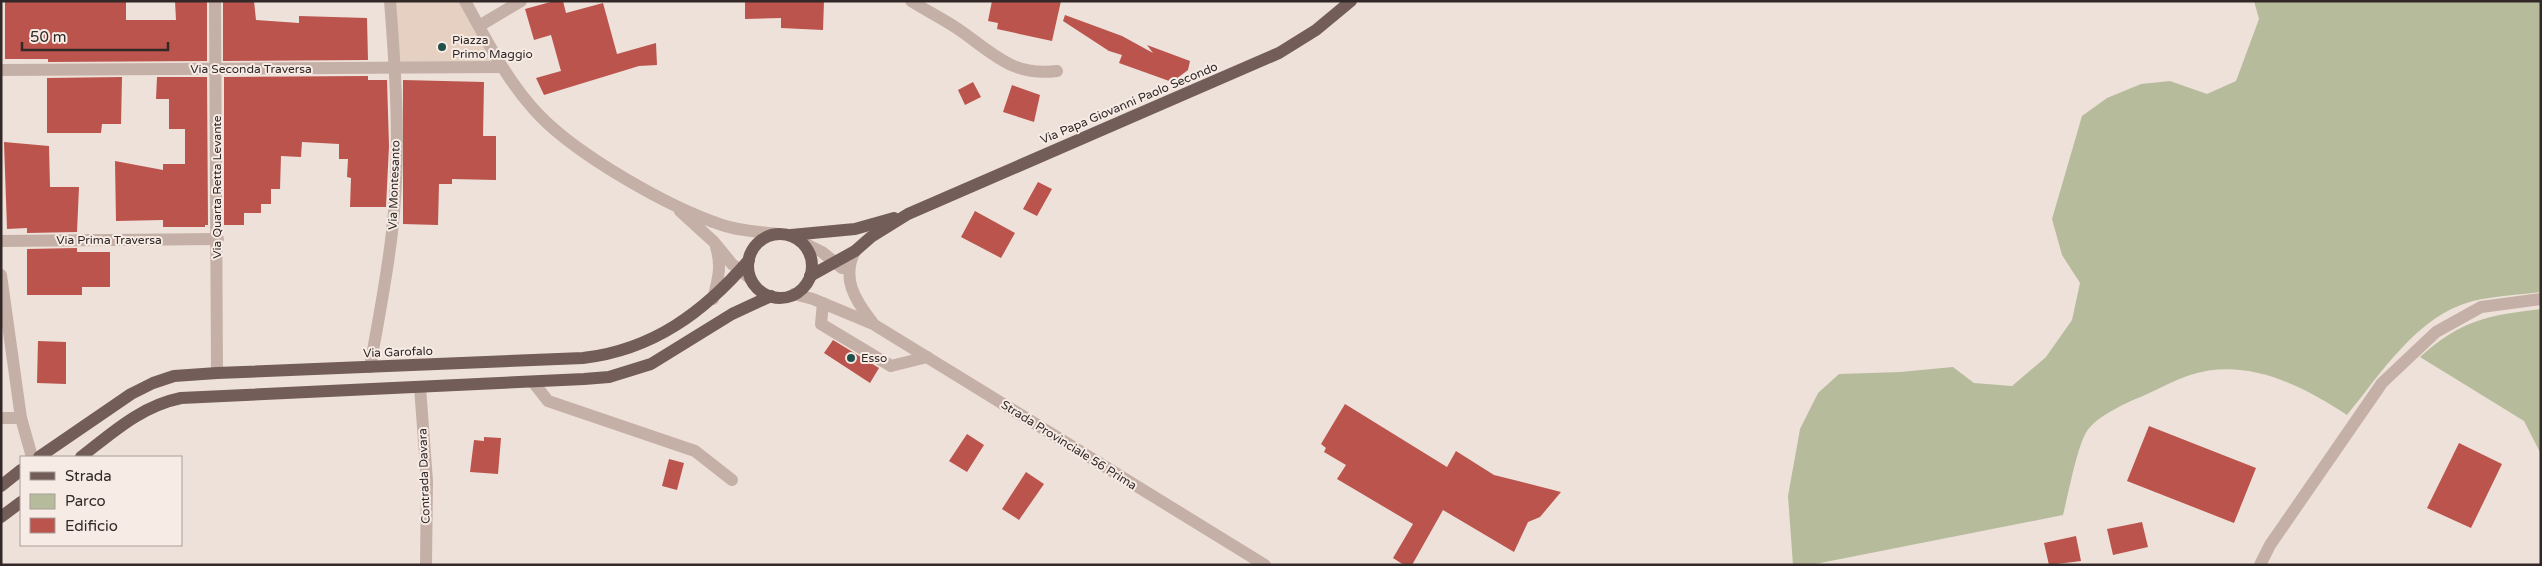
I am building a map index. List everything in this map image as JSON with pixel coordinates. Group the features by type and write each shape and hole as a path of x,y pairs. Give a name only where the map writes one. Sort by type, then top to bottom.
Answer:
{"main road":[{"name":"Via Papa Giovanni Paolo Secondo","path":"908,214 1279,53 1316,30 1351,1"},
{"path":"790,237 809,252 812,264 810,276 804,287 794,294 783,297 771,296 760,290 752,279 749,260 759,242 790,237 855,228 908,214"},
{"path":"810,276 855,251 871,237 908,214"},
{"name":"Via Garofalo","path":"40,456 138,390 174,376 217,372 370,367 605,355 623,351 656,337 713,299 749,260"},
{"path":"81,456 124,423 161,402 181,398 609,377 630,372 671,354 732,314 771,296"},
{"path":"1,486 20,471"},
{"path":"1,517 20,503"}],"street":[{"name":"Via Quarta Retta Levante","path":"215,1 218,239 217,372"},
{"name":"Via Montesanto","path":"370,367 392,231 396,154 395,68 390,1"},
{"path":"465,1 501,67 539,115 562,136 607,167 673,204 722,225 790,237 835,261 848,276 860,306 874,324"},
{"path":"479,26 521,1"},
{"path":"911,1 958,30 1004,63 1013,67 1042,73 1057,71"},
{"name":"Via Seconda Traversa","path":"1,70 501,67"},
{"path":"673,204 714,242 739,271 752,279"},
{"name":"Via Prima Traversa","path":"1,241 218,239"},
{"path":"713,299 719,277 720,260 714,242"},
{"path":"848,276 849,263 855,251"},
{"path":"1,275 21,418 32,456"},
{"path":"794,294 823,303 874,324"},
{"path":"2260,565 2270,546 2382,383 2429,338 2436,332 2481,307 2541,299"},
{"path":"823,303 821,324 891,366 927,357"},
{"name":"Strada Provinciale 56 Prima","path":"874,324 1265,565"},
{"path":"533,382 548,401 695,451 732,480"},
{"name":"Contrada Davara","path":"420,387 427,482 426,565"},
{"path":"1,418 21,418"}],"green space":[{"path":"2254,1 2541,1 2541,292 2473,301 2453,308 2434,319 2417,332 2402,348 2347,415 2292,384 2273,377 2232,369 2211,370 2190,375 2122,405 2092,425 2083,438 2063,515 1810,565 1793,565 1788,496 1800,429 1818,393 1839,374 1900,372 1953,367 1974,383 2012,386 2046,357 2072,320 2080,283 2062,255 2052,219 2082,116 2107,98 2141,84 2170,81 2207,94 2236,81 2259,19"},
{"path":"2541,309 2541,454 2524,421 2420,357 2449,334 2476,321 2505,314"}],"shaded area":[{"name":"Piazza Primo Maggio","path":"390,1 465,1 501,67 395,68"}],"building":[{"path":"5,1 126,1 126,20 176,20 175,1 207,1 207,61 48,62 48,59 5,59"},
{"path":"223,1 254,1 256,20 299,23 299,16 367,18 368,60 223,61"},
{"path":"554,1 563,1 566,13 603,3 617,54 656,43 657,65 639,66 544,95 536,78 561,71 551,35 534,40 525,9"},
{"path":"745,1 824,1 823,30 781,28 781,18 745,19"},
{"path":"992,1 1061,1 1052,41 997,29 998,23 988,21"},
{"path":"1065,15 1122,36 1153,53 1147,45 1190,61 1188,70 1172,82 1119,63 1122,55 1109,51 1063,21"},
{"path":"368,76 368,80 387,80 389,146 386,207 350,207 351,178 347,177 348,159 339,159 339,144 302,142 301,157 281,156 280,189 271,189 271,204 261,204 261,213 244,213 244,225 224,225 224,77"},
{"path":"122,77 121,124 102,124 101,133 47,133 47,78"},
{"path":"157,77 207,77 208,225 205,225 205,227 163,227 163,220 116,221 115,161 163,170 163,164 185,164 185,129 169,129 169,99 156,99"},
{"path":"403,80 484,82 483,136 496,136 496,180 452,179 452,184 439,184 438,225 403,224"},
{"path":"973,82 981,97 965,105 958,90"},
{"path":"1012,85 1040,95 1034,122 1003,112"},
{"path":"4,142 49,146 50,187 79,187 77,232 27,233 27,228 7,229"},
{"path":"1038,182 1052,189 1037,216 1023,209"},
{"path":"975,211 1015,233 1001,258 961,237"},
{"path":"77,248 77,252 110,252 110,287 82,287 82,295 27,295 27,249"},
{"path":"833,340 879,368 870,383 824,353"},
{"path":"38,341 66,342 66,384 37,383"},
{"path":"1345,404 1447,467 1456,451 1494,475 1561,492 1540,517 1528,522 1514,552 1443,510 1412,565 1404,565 1393,558 1413,524 1337,479 1346,465 1324,452 1326,448 1321,444"},
{"path":"2149,426 2256,468 2234,523 2127,481"},
{"path":"967,434 984,445 967,472 949,461"},
{"path":"484,437 501,438 498,474 470,472 474,440 484,441"},
{"path":"2459,443 2502,464 2471,528 2427,508"},
{"path":"669,459 684,463 677,490 662,486"},
{"path":"1026,472 1044,484 1019,520 1002,509"},
{"path":"2142,522 2148,547 2113,555 2107,529"},
{"path":"2076,536 2081,561 2049,565 2044,543"}],"place":[{"name":"Piazza Primo Maggio","path":"442,47"},
{"name":"Esso","path":"851,358"}]}
